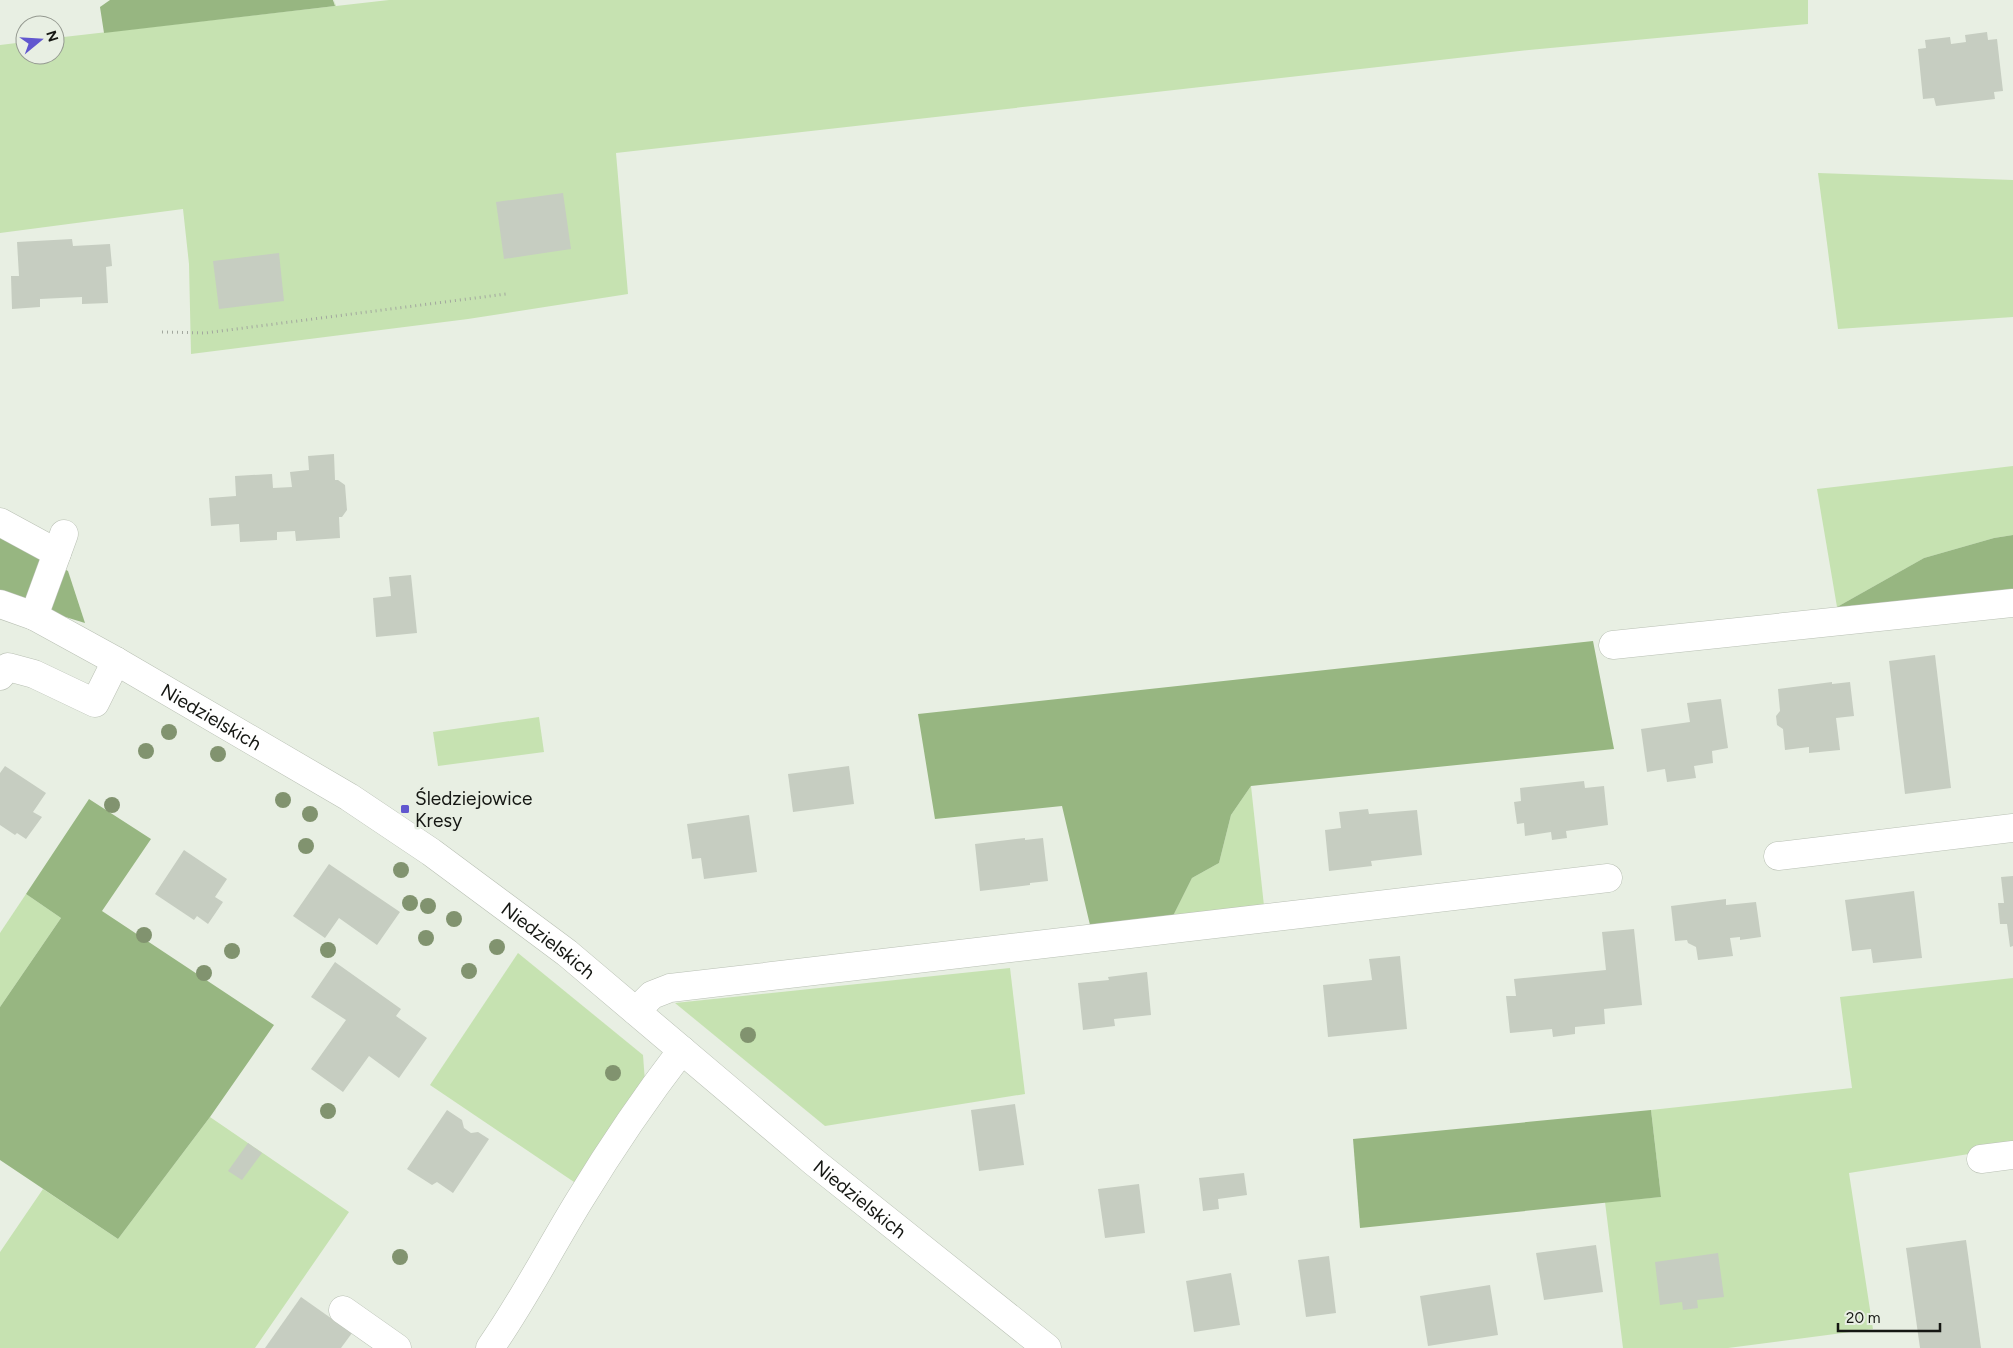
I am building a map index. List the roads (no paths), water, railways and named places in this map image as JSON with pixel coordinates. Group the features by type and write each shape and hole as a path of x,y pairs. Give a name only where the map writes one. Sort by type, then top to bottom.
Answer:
{"street":[{"path":"0,522 60,543 34,616"},
{"path":"1613,645 2013,603"},
{"name":"Niedzielskich","path":"0,604 34,616 116,661 349,797 431,852 567,953 814,1162 1047,1348"},
{"path":"0,676 8,667 34,674 94,704 116,661"},
{"path":"1778,856 2013,828"},
{"path":"636,1011 652,995 670,988 1608,878"},
{"path":"490,1348 511,1318 580,1200 682,1050"},
{"path":"1980,1159 2013,1155"},
{"path":"343,1310 397,1348"}],"place":[{"name":"Śledziejowice Kresy","path":"405,809"}]}
